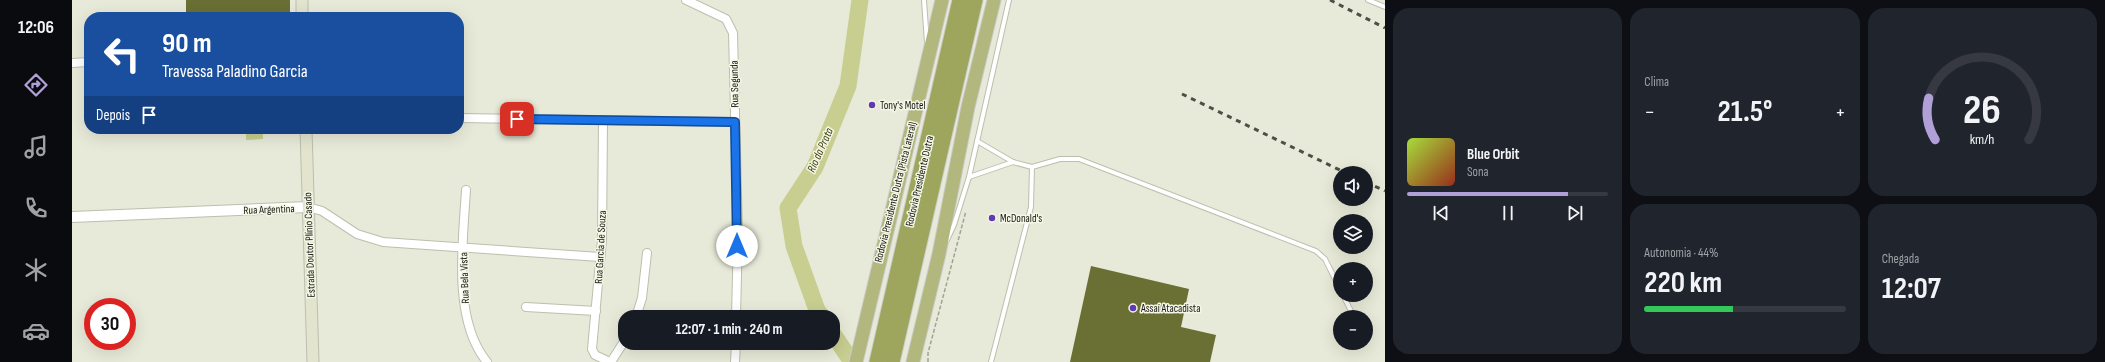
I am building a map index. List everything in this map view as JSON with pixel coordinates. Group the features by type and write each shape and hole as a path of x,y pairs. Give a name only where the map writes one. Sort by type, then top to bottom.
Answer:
{"highway":[{"name":"Rodovia Presidente Dutra (Pista Lateral)","path":"856,362 865,317 942,0"},
{"name":"Rodovia Presidente Dutra","path":"878,358 960,0"},
{"name":"Rodovia Presidente Dutra","path":"892,362 975,0"},
{"path":"913,362 939,254 968,107 994,0"}],"main road":[{"path":"302,0 302,12"},
{"name":"Estrada Doutor Plínio Casado","path":"306,134 313,362"}],"street":[{"name":"Rua Segunda","path":"686,0 726,19 733,33 738,232 736,310"},
{"path":"707,9 710,0"},
{"path":"72,63 84,62"},
{"path":"464,118 735,122"},
{"name":"Rua Garcia de Souza","path":"604,120 600,257 592,352 610,362"},
{"name":"Rua Bela Vista","path":"466,190 463,249 466,315 474,341 487,362"},
{"name":"Rua Argentina","path":"72,217 308,208 322,211 358,234 372,239 463,249 600,257"},
{"path":"638,310 642,298 647,253"},
{"path":"526,307 596,311"},
{"path":"610,362 618,350"},
{"path":"735,362 736,350"}],"lane":[{"path":"924,0 924,27 928,55"},
{"path":"939,254 954,225 969,177 1009,0"},
{"path":"1368,0 1385,7"},
{"path":"978,141 1013,162 1032,167 1060,159 1079,159 1316,251 1325,259 1333,275"},
{"path":"969,177 1013,162"},
{"path":"990,362 1031,207 1032,167"}],"path":[{"path":"928,362 928,353 967,210"}],"shaded area":[{"path":"246,134 263,134 263,139 246,140"}],"building":[{"path":"186,0 290,0 290,12 186,12"},
{"name":"Assaí Atacadista","path":"1091,266 1189,289 1181,327 1216,335 1210,362 1070,362"}],"waterway":[{"name":"Rio da Prata","path":"817,310 794,246 788,208 815,167 848,86 860,0"},
{"name":"Rio da Prata","path":"840,344 852,362"}],"railway":[{"path":"1330,0 1385,28"},
{"path":"1182,94 1333,167"},
{"path":"1373,185 1385,191"}],"place":[{"name":"Tony's Motel","path":"872,105"},
{"name":"McDonald's","path":"992,218"},
{"name":"Assaí Atacadista","path":"1133,308"}],"route":[{"path":"517,119 735,122 737,246"}]}
